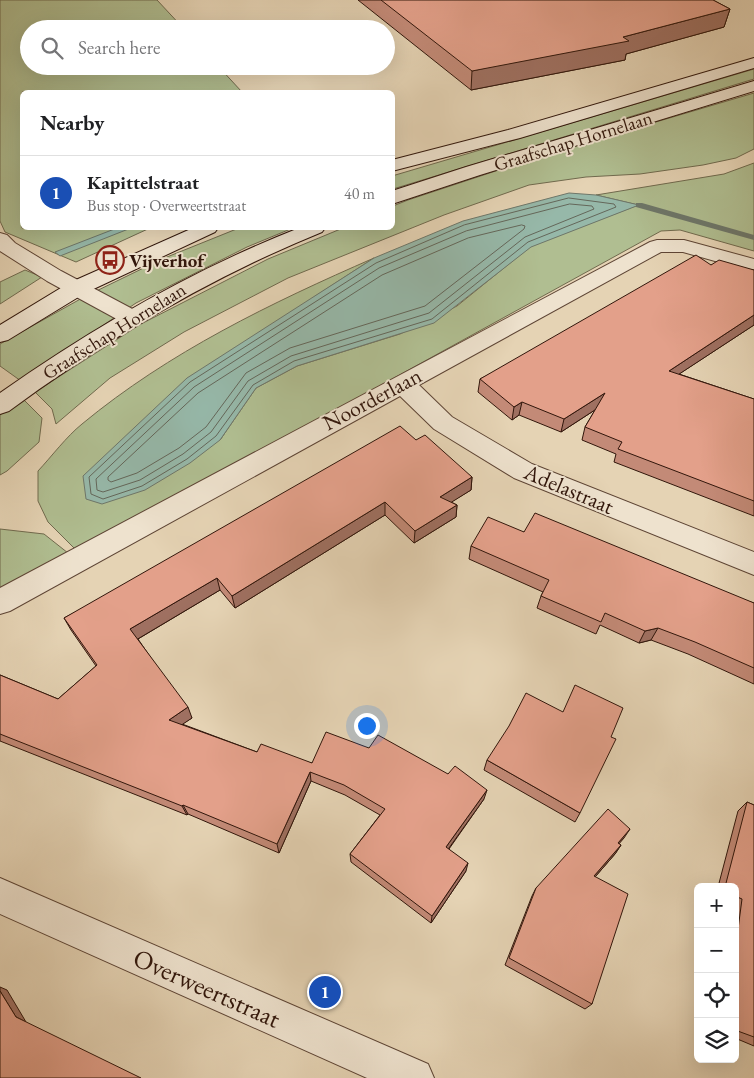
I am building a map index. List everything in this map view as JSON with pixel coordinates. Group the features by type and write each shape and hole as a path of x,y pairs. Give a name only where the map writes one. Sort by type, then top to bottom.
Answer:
{"street":[{"name":"Graafschap Hornelaan","path":"395,165 523,131 754,63"},
{"name":"Graafschap Hornelaan","path":"395,197 473,171 754,86"},
{"name":"Graafschap Hornelaan","path":"0,335 77,288 204,230"},
{"name":"Graafschap Hornelaan","path":"0,405 132,318 191,283 310,230"},
{"path":"0,239 23,257 132,318"},
{"name":"Noorderlaan","path":"0,602 656,246 684,246 754,266"},
{"name":"Adelastraat","path":"402,383 443,423 523,471 754,564"},
{"name":"Overweertstraat","path":"0,896 414,1078"}],"shaded area":[{"path":"0,0 157,0 176,20 20,20 20,75 226,75 240,90 20,90 20,230 146,230 76,262 5,232 0,221"},
{"path":"754,69 754,79 395,188 395,175"},
{"path":"754,93 754,149 736,158 640,174 586,177 529,185 444,215 288,278 184,332 110,378 56,424 52,409 35,392 141,324 268,259 338,230 395,230 395,205 544,155"},
{"path":"754,163 754,251 680,230 661,231 78,552 48,522 38,501 38,471 70,435 115,398 150,374 185,352 259,311 374,258 314,297 220,440 256,388 297,366 400,334 457,306 531,246 638,205 596,195 724,174"},
{"path":"234,230 288,230 247,247 136,303 21,381 0,366 0,344 84,297 162,259"},
{"path":"25,270 42,277 0,304 0,282"},
{"path":"22,398 42,418 39,442 0,475 0,415"},
{"path":"0,529 44,534 68,553 0,590"}],"water":[{"path":"569,193 596,195 639,205 531,247 434,323 297,366 256,388 220,440 190,463 145,490 102,504 86,499 83,476 187,378 374,258 463,221"},
{"path":"112,230 126,230 60,256 55,252"}],"building":[{"path":"381,0 713,0 730,9 623,37 629,41 472,71"},
{"path":"696,255 711,265 719,260 754,270 754,315 669,371 754,399 754,501 618,449 622,442 585,427 605,393 564,419 522,402 514,407 480,379"},
{"path":"400,426 416,440 425,435 472,477 440,497 457,505 415,531 385,502 232,596 217,578 130,629 188,707 169,720 257,752 261,744 312,763 326,732 369,748 378,735 448,774 455,766 487,790 446,847 468,863 432,916 350,854 385,809 344,785 310,772 277,844 183,805 0,734 0,675 58,699 97,665 64,618"},
{"path":"535,513 754,603 754,668 658,628 645,631 605,613 601,622 541,596 549,580 471,546 488,517 524,532"},
{"path":"575,685 623,708 611,737 616,739 580,813 487,760 509,726 526,693 563,712"},
{"path":"747,802 754,805 754,1037 739,1031 739,922 742,899 739,898 739,883 726,883"},
{"path":"608,809 630,829 618,843 621,845 594,876 628,894 592,1004 509,958 536,888"},
{"path":"0,991 16,1017 141,1078 0,1078"}],"waterway":[{"path":"639,205 754,238"}],"place":[{"name":"Vijverhof","path":"110,260"},
{"name":"Kapittelstraat","path":"325,992"}]}
